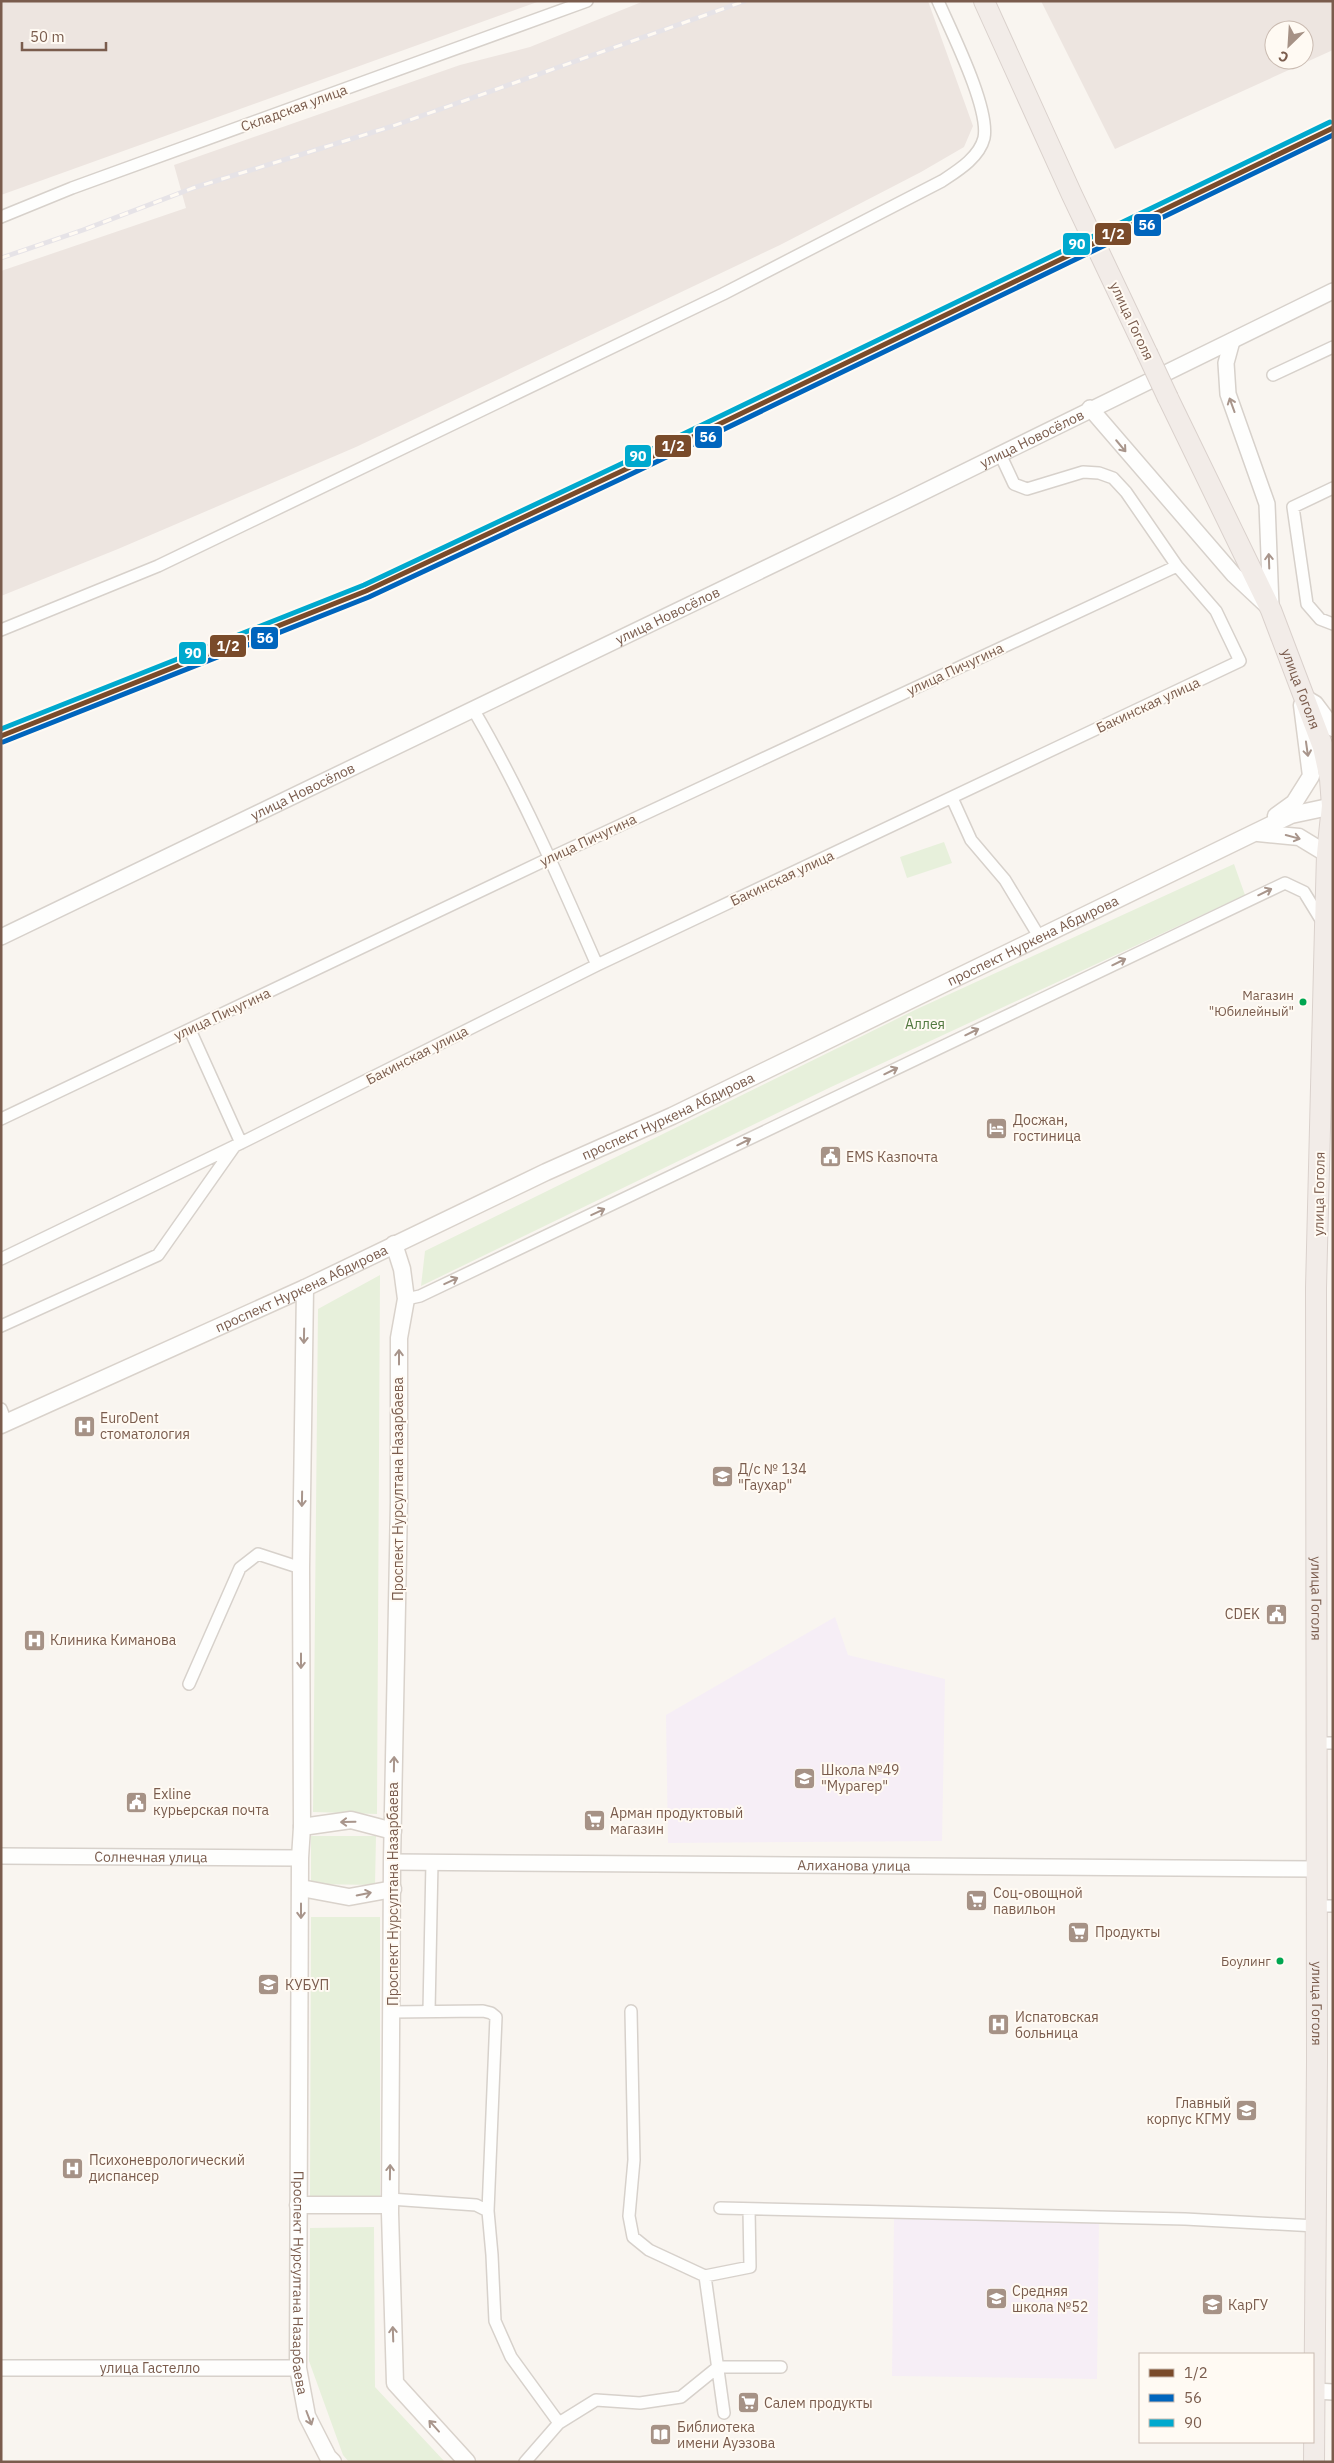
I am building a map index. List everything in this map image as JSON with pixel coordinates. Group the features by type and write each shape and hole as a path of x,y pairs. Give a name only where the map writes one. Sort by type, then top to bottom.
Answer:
{"highway":[{"name":"улица Гоголя","path":"984,1 1072,195 1271,610 1323,747 1330,779 1332,806 1325,926 1328,956 1316,1288 1325,1743 1317,1869 1325,1906 1316,2226 1324,2391 1314,2462"}],"main road":[{"path":"1302,691 1315,704 1333,728"},
{"path":"1261,830 1294,802 1311,776 1302,691"},
{"name":"проспект Нуркена Абдирова","path":"3,1419 305,1288 394,1244 427,1231 546,1172 672,1116 1291,815 1332,806"},
{"path":"1261,830 1299,837 1330,854"},
{"name":"Проспект Нурсултана Назарбаева","path":"394,1244 402,1269 406,1299 399,1338 399,1502 392,1831 390,2202 395,2383 467,2462"},
{"name":"Проспект Нурсултана Назарбаева","path":"305,1288 301,1568 302,1827 300,1858 298,2368 307,2416 328,2460"},
{"path":"302,1827 351,1820 392,1831"},
{"path":"301,1888 349,1897 393,1889"},
{"path":"298,2205 390,2202"}],"street":[{"name":"Складская улица","path":"1,216 72,188 587,1"},
{"path":"1,630 158,566 714,298 942,181 969,163 984,138 980,104 938,1"},
{"name":"улица Новосёлов","path":"1,937 1333,291"},
{"path":"1232,341 1226,363 1228,394 1267,504 1271,610"},
{"path":"1273,375 1333,347"},
{"path":"1090,408 1234,575 1271,610"},
{"name":"Бакинская улица","path":"1,1259 238,1144 597,965 1240,661 1216,611 1177,566 1126,492 1113,478 1099,473 1083,472 1027,489 1014,484 1000,454"},
{"path":"1333,488 1293,507 1307,604 1320,619 1333,624"},
{"name":"улица Пичугина","path":"1,1119 550,858 1177,566"},
{"path":"473,709 494,746 550,858 597,965"},
{"path":"952,798 971,840 1004,880 1040,938"},
{"path":"406,1299 420,1296 1285,883 1304,892 1325,926"},
{"path":"1,1326 158,1255 238,1144 190,1030"},
{"path":"189,1684 240,1568 258,1554 301,1568"},
{"name":"Солнечная улица","path":"1,1856 300,1858"},
{"name":"Алиханова улица","path":"392,1862 687,1866 1317,1869"},
{"path":"429,2012 432,1862"},
{"path":"392,2012 483,2011 491,2012 496,2017 488,2211 495,2321 511,2357 559,2423"},
{"path":"631,2011 634,2160 629,2216 633,2237 649,2250 704,2276 750,2267 749,2209"},
{"path":"390,2202 476,2205 488,2211"},
{"path":"720,2208 1185,2219 1316,2226"},
{"path":"704,2276 724,2413"},
{"path":"525,2462 559,2423 596,2400 640,2402 682,2397 718,2367 781,2367"},
{"name":"улица Гастелло","path":"1,2368 298,2368"}],"shaded area":[{"path":"1,1 540,1 1,195"},
{"path":"644,1 928,1 973,126 964,147 921,172 780,245 356,447 118,549 1,596 1,271 186,208 174,165 460,65 530,47"},
{"path":"1041,1 1333,1 1333,50 1314,59 1314,20 1264,20 1264,70 1289,70 1115,149"},
{"name":"Школа №49 \"Мурагер\"","path":"835,1617 848,1655 945,1679 942,1841 668,1843 666,1715"},
{"name":"Средняя школа №52","path":"894,2219 1099,2221 1097,2379 892,2376"}],"green space":[{"path":"944,842 952,863 907,878 900,857"},
{"name":"Аллея","path":"1234,864 1245,895 831,1087 421,1286 425,1251 917,1009"},
{"path":"380,1275 377,1814 313,1812 318,1309"},
{"path":"311,1836 376,1836 375,1885 311,1884"},
{"path":"311,1917 380,1917 380,2198 310,2197"},
{"path":"374,2227 375,2387 445,2462 349,2462 343,2455 309,2361 310,2228"}],"railway":[{"path":"1,258 83,230 193,188 393,126 745,1"}],"transit line":[{"name":"90","path":"1,729 364,585 619,465 1330,122"},
{"name":"1/2","path":"1,736 366,591 622,471 1333,128"},
{"name":"56","path":"3,742 369,597 625,477 1333,135"}],"place":[{"name":"Магазин \"Юбилейный\"","path":"1303,1002"},
{"name":"Досжан, гостиница","path":"997,1128"},
{"name":"EMS Казпочта","path":"830,1157"},
{"name":"EuroDent стоматология","path":"84,1426"},
{"name":"Д/с № 134 \"Гаухар\"","path":"722,1477"},
{"name":"CDEK","path":"1276,1614"},
{"name":"Клиника Киманова","path":"34,1640"},
{"name":"Школа №49 \"Мурагер\"","path":"805,1778"},
{"name":"Exline курьерская почта","path":"137,1802"},
{"name":"Арман продуктовый магазин","path":"594,1821"},
{"name":"Соц-овощной павильон","path":"977,1901"},
{"name":"Продукты","path":"1079,1932"},
{"name":"Боулинг","path":"1280,1961"},
{"name":"КУБУП","path":"269,1985"},
{"name":"Испатовская больница","path":"999,2025"},
{"name":"Главный корпус КГМУ","path":"1247,2111"},
{"name":"Психоневрологический диспансер","path":"73,2168"},
{"name":"Средняя школа №52","path":"996,2299"},
{"name":"КарГУ","path":"1212,2305"},
{"name":"Салем продукты","path":"748,2403"},
{"name":"Библиотека имени Ауэзова","path":"661,2435"}]}
